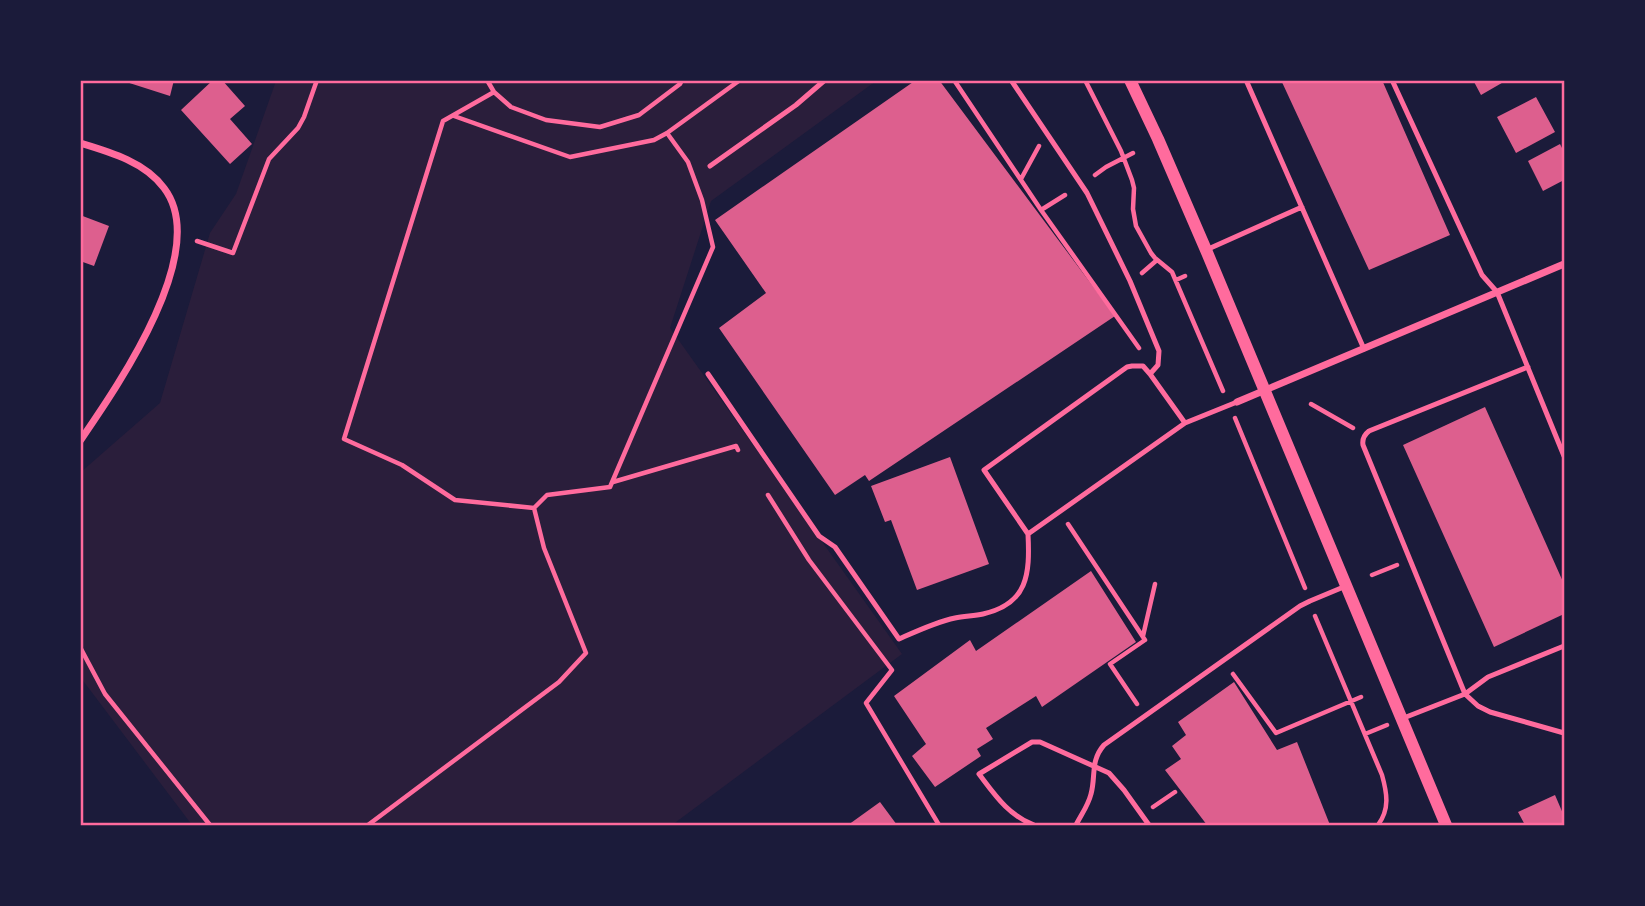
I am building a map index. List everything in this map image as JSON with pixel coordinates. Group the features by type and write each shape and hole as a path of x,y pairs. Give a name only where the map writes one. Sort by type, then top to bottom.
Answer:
{"street":[{"path":"1130,80 1206,250 1446,825"},
{"path":"80,143 131,162 149,173 164,187 175,209 178,234 173,264 139,350 117,388 80,441"},
{"path":"1237,402 1564,264"}],"lane":[{"path":"710,166 796,105 825,80"},
{"path":"1011,80 1087,192 1130,281 1159,351 1158,365 1150,374"},
{"path":"1246,80 1364,349"},
{"path":"1392,80 1482,275 1497,292 1564,456"},
{"path":"1206,250 1302,208"},
{"path":"708,374 819,536 835,547 899,639 954,618 982,615 1005,606 1025,584 1029,557 1028,534 984,470 1127,367 1143,366 1185,423"},
{"path":"1528,367 1369,431 1363,440 1364,452 1465,694 1478,706 1490,712 1564,733"},
{"path":"1028,534 1185,423 1237,402"},
{"path":"1076,825 1091,792 1095,759 1099,751 1300,606 1346,586"},
{"path":"1401,719 1465,694 1488,677 1564,646"},
{"path":"1034,825 1006,808 979,774 1032,742 1040,742 1109,774 1118,781 1149,825"}],"path":[{"path":"197,241 233,253 269,159 298,128 317,80"},
{"path":"487,80 494,92 511,107 546,120 600,127 639,115 682,80"},
{"path":"453,116 570,157 654,140 740,80"},
{"path":"954,80 1143,355"},
{"path":"1089,82 1124,157 1134,188 1134,219 1147,246 1177,280 1220,384"},
{"path":"494,92 443,121 344,439 402,465 455,500 534,508"},
{"path":"534,508 547,495 610,487 713,247 702,200 688,162 667,133"},
{"path":"1021,179 1047,133"},
{"path":"1095,175 1133,153"},
{"path":"1041,210 1065,195"},
{"path":"1137,277 1157,260"},
{"path":"1177,280 1185,276"},
{"path":"1105,299 1113,294"},
{"path":"1311,404 1349,425"},
{"path":"1237,424 1304,586"},
{"path":"613,482 736,446 743,457"},
{"path":"765,490 809,560 892,670 866,703 939,825"},
{"path":"368,825 559,682 586,653 544,548 534,508"},
{"path":"1060,512 1143,637"},
{"path":"1372,575 1397,565"},
{"path":"1137,705 1110,664 1145,640 1143,637 1155,584"},
{"path":"1316,616 1382,775 1387,802 1385,813 1378,825"},
{"path":"80,647 105,694 210,825"},
{"path":"1233,674 1276,733 1361,697"},
{"path":"1141,814 1175,792"}],"shaded area":[{"path":"276,81 876,81 711,201 670,328 902,654 672,825 192,825 81,678 81,472 160,403 210,233 236,194"}],"building":[{"path":"120,80 174,80 170,96"},
{"path":"213,80 222,80 245,106 230,119 252,144 230,164 181,110"},
{"path":"916,80 939,80 1115,316 869,481 865,475 835,495 719,328 766,293 715,220"},
{"path":"1281,80 1382,80 1450,235 1369,270"},
{"path":"1473,80 1507,80 1481,95"},
{"path":"1536,97 1555,132 1516,153 1497,117"},
{"path":"1560,144 1564,152 1564,180 1543,191 1528,161"},
{"path":"80,215 109,226 94,266 80,261"},
{"path":"1485,407 1564,584 1564,614 1494,647 1403,445"},
{"path":"950,457 989,564 917,590 891,520 885,522 871,486"},
{"path":"1091,571 1136,642 1042,707 1036,696 986,728 993,739 977,749 981,756 935,787 912,756 926,744 894,696 970,640 976,651"},
{"path":"1234,682 1277,750 1297,742 1330,825 1207,825 1165,770 1181,759 1172,746 1186,735 1178,722"},
{"path":"1555,795 1564,816 1564,825 1525,825 1518,812"},
{"path":"880,802 897,825 848,825"}]}
